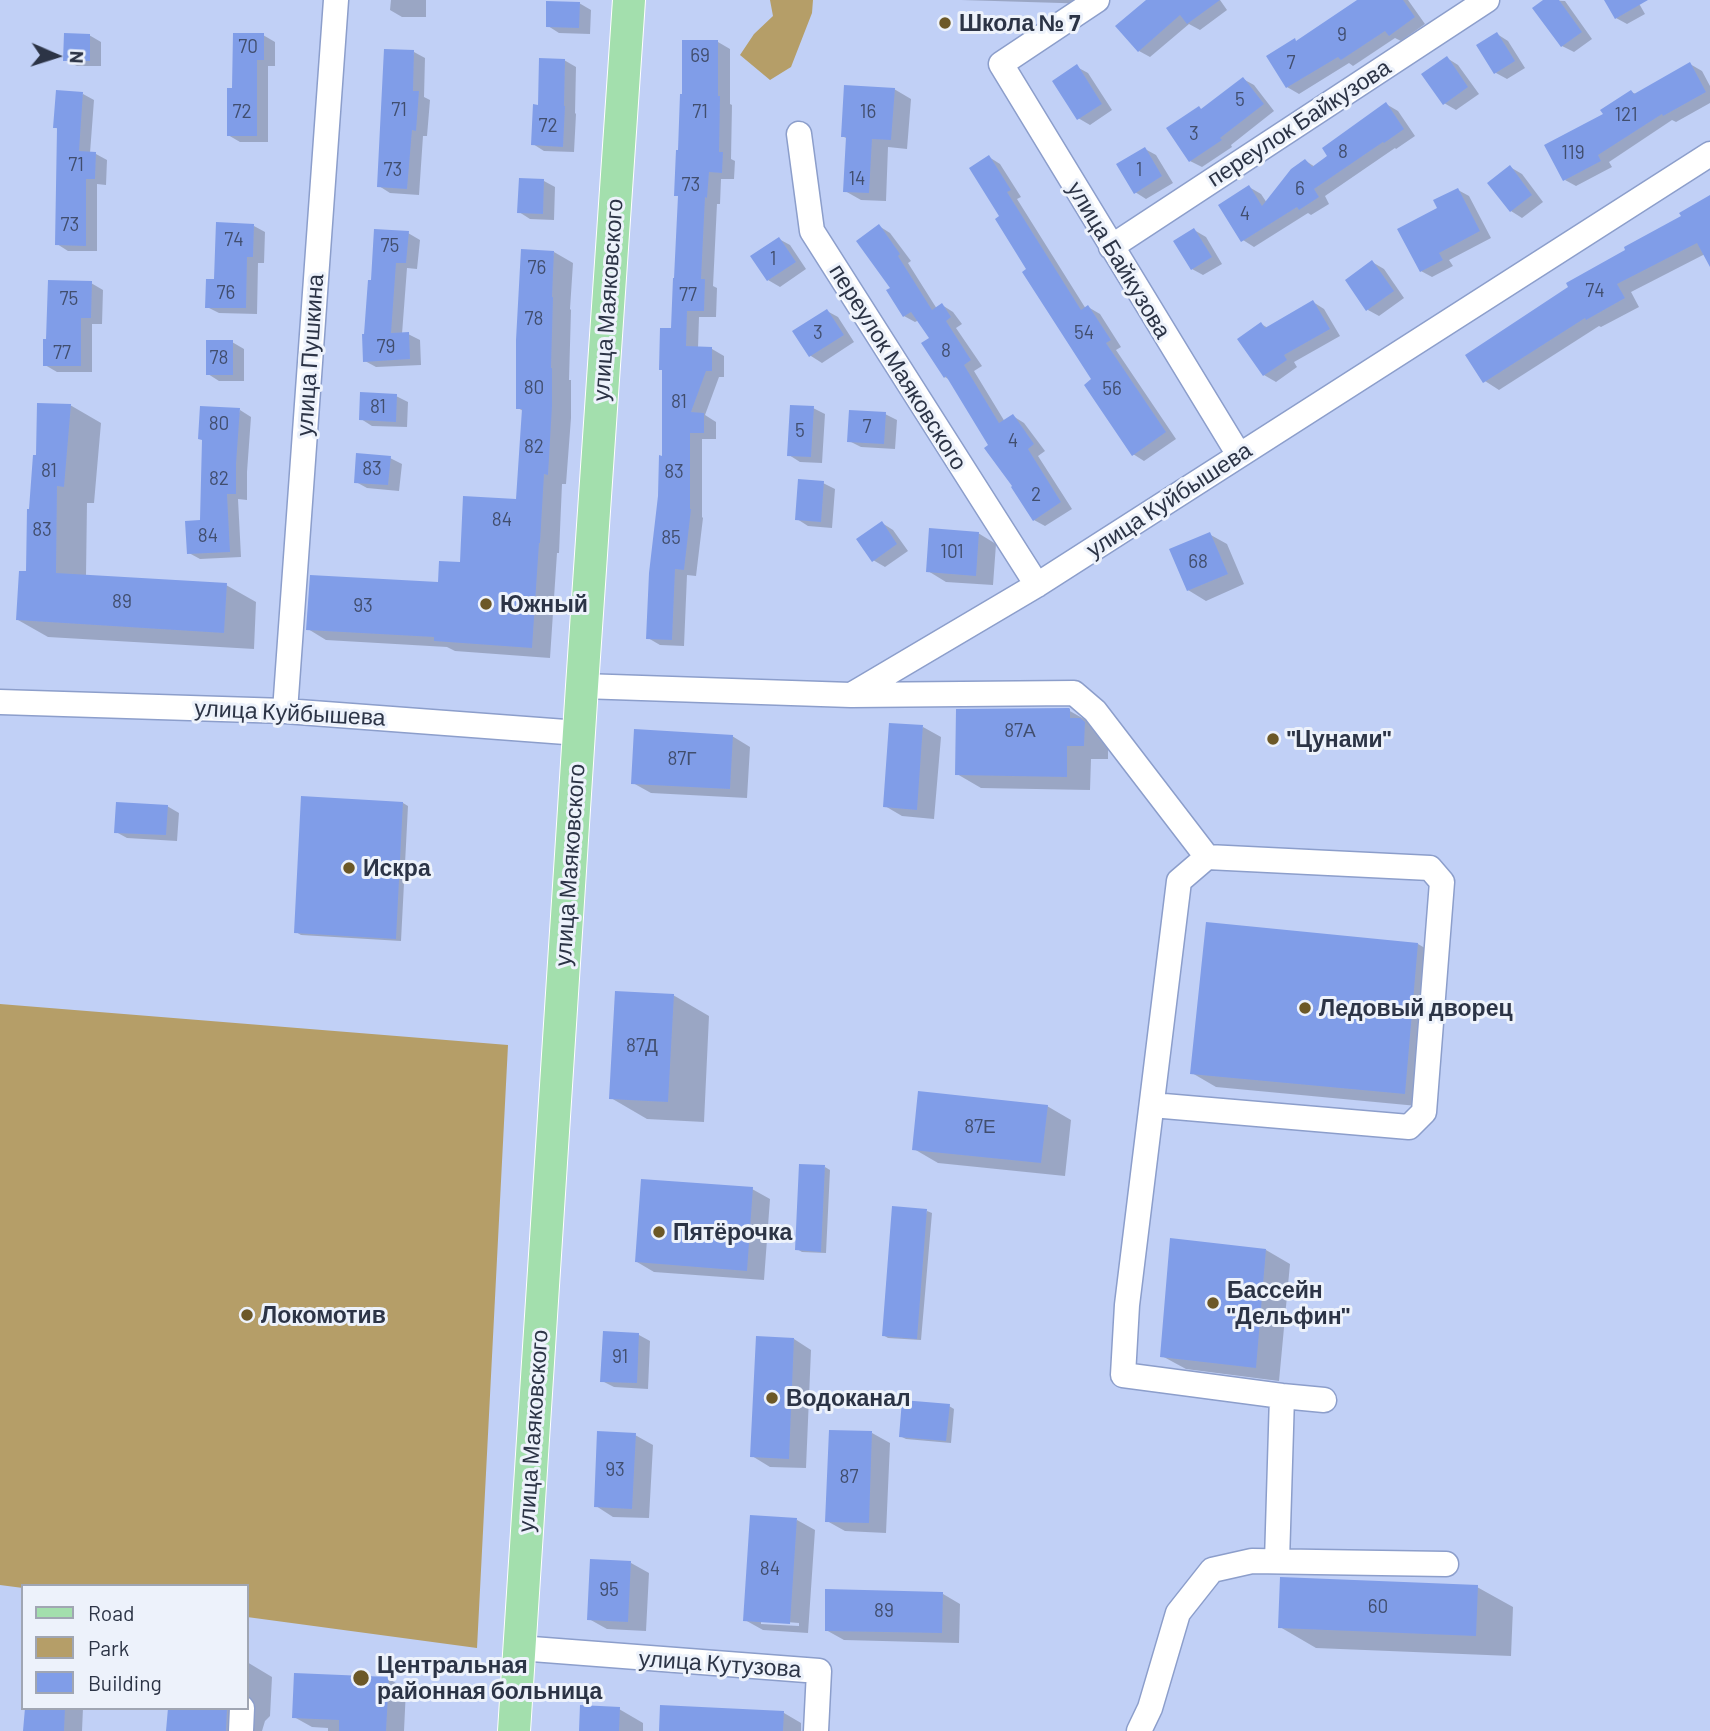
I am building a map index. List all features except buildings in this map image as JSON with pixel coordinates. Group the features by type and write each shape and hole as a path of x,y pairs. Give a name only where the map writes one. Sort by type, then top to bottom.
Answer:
{"main road":[{"name":"улица Маяковского","path":"514,1731 629,0"}],"street":[{"name":"улица Пушкина","path":"285,711 336,0"},
{"name":"улица Байкузова","path":"1097,0 1001,64 1239,455"},
{"name":"переулок Байкузова","path":"1111,247 1487,0"},
{"name":"переулок Маяковского","path":"799,134 811,230 1037,585"},
{"name":"улица Куйбышева","path":"851,695 1037,585 1710,154"},
{"path":"582,686 851,695 1074,693 1095,711 1207,858"},
{"name":"улица Куйбышева","path":"0,702 285,711 579,733"},
{"path":"1152,1105 1409,1127 1424,1112 1442,881 1430,868 1207,858 1180,880 1127,1305 1123,1375 1324,1399"},
{"path":"1277,1561 1282,1396"},
{"path":"1139,1731 1150,1708 1178,1613 1212,1570 1252,1560 1446,1564"},
{"name":"улица Кутузова","path":"519,1648 819,1671 816,1731"},
{"path":"241,1731 242,1710"}],"green space":[{"path":"770,0 813,0 812,13 791,67 770,80 740,55 754,34 773,16"},
{"name":"Локомотив","path":"0,1004 508,1045 477,1648 248,1617 248,1584 21,1584 21,1588 0,1585"}],"place":[{"name":"Школа № 7","path":"945,23"},
{"name":"Южный","path":"486,604"},
{"name":"\"Цунами\"","path":"1273,739"},
{"name":"Искра","path":"349,868"},
{"name":"Ледовый дворец","path":"1305,1008"},
{"name":"Пятёрочка","path":"659,1232"},
{"name":"Бассейн \"Дельфин\"","path":"1213,1303"},
{"name":"Локомотив","path":"247,1315"},
{"name":"Водоканал","path":"772,1398"},
{"name":"Центральная районная больница","path":"361,1678"}]}
